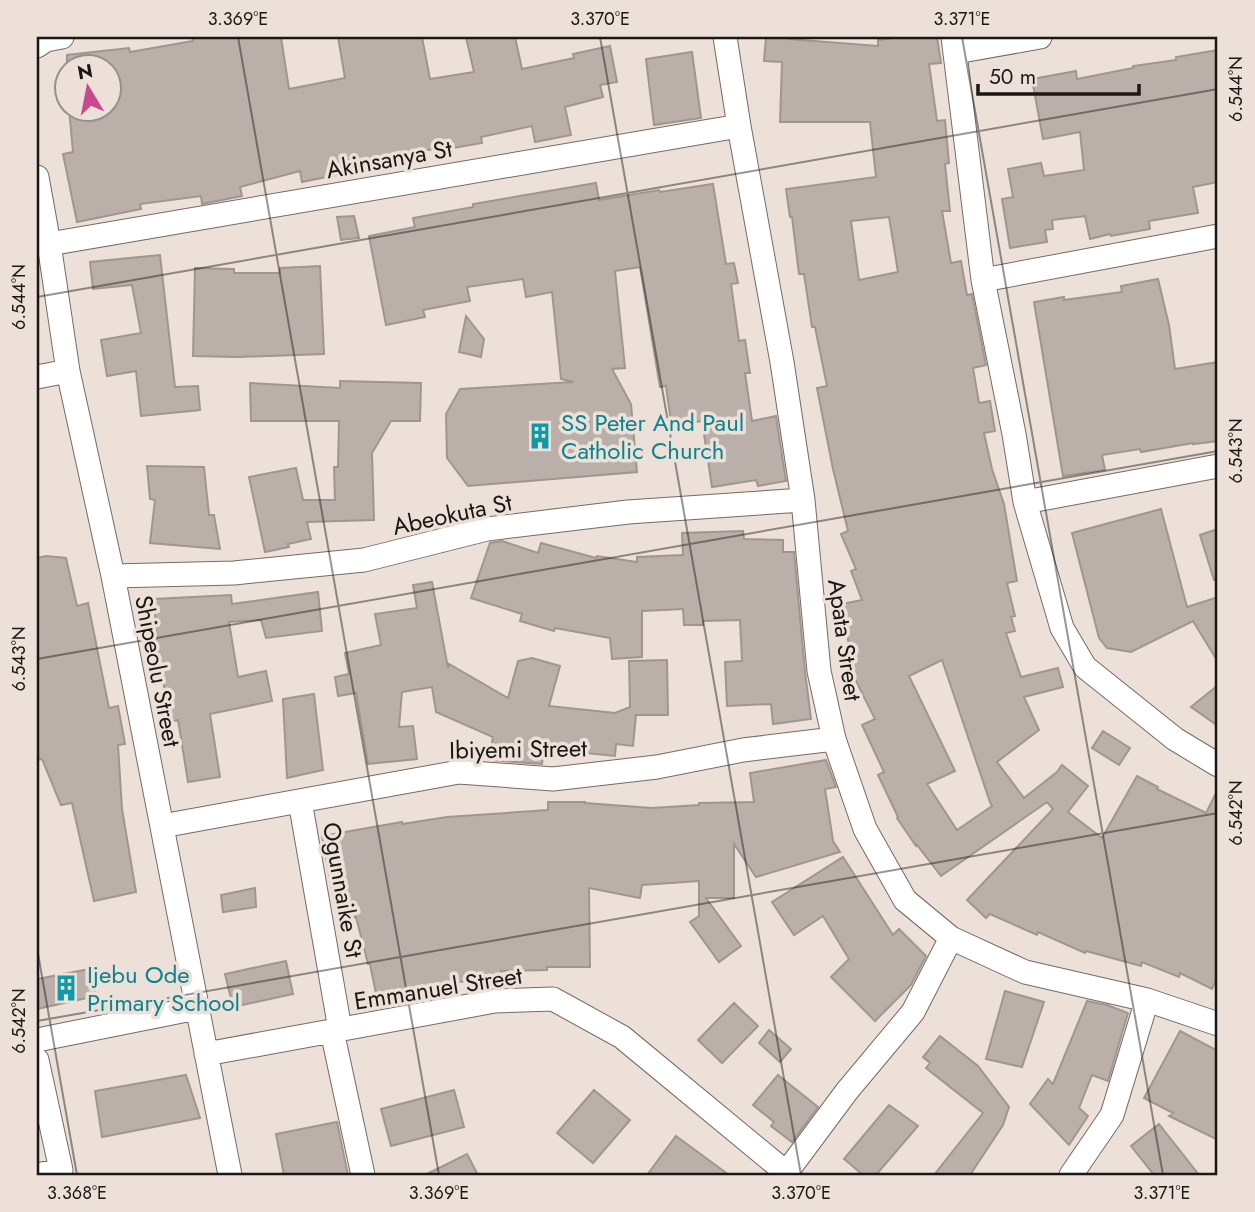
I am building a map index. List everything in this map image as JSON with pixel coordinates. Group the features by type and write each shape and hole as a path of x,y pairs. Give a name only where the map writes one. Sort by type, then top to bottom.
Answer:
{"street":[{"name":"Apata Street","path":"725,37 782,362 803,500 819,671 834,738 865,829 905,900 951,938 1025,972 1147,1000 1218,1024"},
{"path":"1040,37 955,45 983,280 1025,502 1062,628 1086,667 1175,739 1218,765"},
{"name":"Akinsanya St","path":"49,244 739,126"},
{"name":"Shipeolu Street","path":"37,177 68,371 113,576 230,1175"},
{"path":"983,280 1218,236"},
{"path":"37,377 68,371"},
{"path":"1025,502 1218,466"},
{"name":"Abeokuta St","path":"113,576 234,573 364,560 487,529 628,512 803,500"},
{"name":"Ibiyemi Street","path":"162,826 459,772 553,779 657,767 743,750 834,738"},
{"name":"Ogunnaike St","path":"300,801 336,1030 363,1175"},
{"path":"788,1174 848,1091 913,1013 951,938"},
{"name":"Emmanuel Street","path":"206,1054 495,1001 553,999 622,1037 788,1174"},
{"path":"1071,1175 1112,1115 1147,1000"},
{"path":"37,1040 197,1008"},
{"path":"37,1060 61,1170 37,1175"}],"building":[{"path":"192,37 281,37 289,89 345,78 338,37 422,37 430,79 474,72 466,37 515,37 522,69 574,58 573,54 610,46 617,82 600,85 603,97 565,107 571,135 535,142 532,126 481,137 482,143 383,157 385,165 302,182 300,171 240,187 242,196 202,204 201,196 140,204 141,209 77,222 63,154 73,152 70,122 122,122 122,52 94,52 129,48 130,52 193,41"},
{"path":"766,37 878,46 878,40 937,37 941,63 929,64 937,121 945,120 949,163 945,164 950,211 942,211 951,263 961,261 967,295 972,294 986,365 973,368 979,403 990,401 995,431 984,433 1004,504 1017,581 1007,583 1015,616 1011,617 1015,631 1006,633 1021,677 1058,668 1063,687 1024,697 1039,730 997,762 1024,798 1062,765 1088,786 1068,812 1102,838 1137,776 1206,813 1218,789 1218,976 1212,989 1180,973 1179,977 1142,962 1141,966 1086,951 1085,953 990,914 986,918 967,900 1053,809 1047,802 941,876 897,818 878,775 884,772 862,725 875,719 848,665 852,663 842,604 862,600 851,571 856,569 841,534 848,531 817,388 827,386 815,327 812,327 804,274 799,274 786,189 876,177 870,122 780,122 782,62 764,61","holes":["889,217 898,272 859,280 851,221","942,660 992,806 957,830 927,784 955,771 909,676"]},
{"path":"1218,50 1218,182 1193,187 1198,213 1149,221 1150,229 1090,239 1085,216 1052,220 1053,229 1045,230 1047,242 1010,248 1002,199 1013,197 1008,169 1041,163 1044,176 1084,170 1080,132 1043,139 1032,79 1076,71 1077,79"},
{"path":"692,52 701,118 654,125 646,59"},
{"path":"596,183 599,200 713,184 726,264 734,263 738,283 731,284 739,341 745,340 750,373 745,373 752,421 776,416 786,481 758,486 756,480 712,487 702,421 696,422 695,419 671,422 666,386 660,387 640,267 615,271 625,368 612,369 631,404 637,472 468,486 447,458 446,414 460,389 573,382 561,379 552,292 526,297 523,279 467,287 470,301 423,310 425,317 386,325 369,236 415,227 413,218 473,207 473,204"},
{"path":"354,216 359,238 341,240 337,217"},
{"path":"160,255 175,387 198,386 200,410 141,416 136,371 107,376 101,340 141,333 132,285 93,289 90,262"},
{"path":"320,266 324,354 193,356 195,268 234,269 234,273 280,273 280,268"},
{"path":"1158,279 1169,325 1175,369 1218,362 1218,441 1102,455 1105,470 1063,476 1034,302 1122,292 1121,286"},
{"path":"466,316 484,339 481,357 459,352"},
{"path":"340,381 421,383 420,421 391,421 372,453 374,520 307,522 311,539 265,552 249,477 296,468 303,500 335,500 334,467 338,467 339,421 251,421 250,383 340,388"},
{"path":"147,466 204,467 209,515 214,515 220,549 150,543 155,500 150,499"},
{"path":"1161,509 1187,607 1218,597 1218,662 1193,621 1131,652 1107,648 1099,638 1072,533"},
{"path":"1218,529 1218,580 1214,580 1200,535"},
{"path":"743,531 744,539 783,540 783,552 794,552 811,719 773,724 771,704 727,706 725,662 742,661 740,620 703,621 703,625 684,625 683,609 642,611 642,657 612,659 610,638 555,628 554,631 520,621 522,614 471,598 490,543 502,541 538,553 541,543 596,558 637,562 637,557 683,555 682,533"},
{"path":"37,558 66,558 77,606 88,603 109,708 118,706 125,744 118,745 122,809 136,892 94,901 72,803 61,805 42,759 37,760"},
{"path":"432,582 448,668 449,664 508,698 518,661 532,658 560,666 549,706 615,713 630,707 629,661 667,660 668,715 636,715 633,746 616,744 615,756 544,749 542,764 489,760 493,737 436,712 432,687 402,692 399,727 413,726 417,759 368,764 356,693 338,696 335,677 349,674 345,653 381,645 375,614 417,608 413,585"},
{"path":"318,592 322,631 266,638 261,620 229,622 238,677 266,671 272,701 210,714 220,777 188,782 178,720 170,722 163,693 154,599 231,595 232,604"},
{"path":"1218,685 1218,726 1191,707"},
{"path":"314,694 323,770 287,778 283,699"},
{"path":"1103,731 1130,748 1119,765 1092,748"},
{"path":"826,760 836,787 825,789 833,841 840,852 756,877 734,844 734,898 706,898 741,946 719,962 690,922 699,916 699,881 642,885 640,898 589,888 590,967 501,971 502,977 451,983 453,993 379,1008 356,917 338,921 322,836 402,822 548,810 548,802 585,802 652,808 699,803 754,802 750,773"},
{"path":"843,857 893,935 899,929 926,956 911,985 875,1021 831,977 849,959 823,916 794,935 772,902"},
{"path":"255,888 256,907 223,912 221,895"},
{"path":"286,961 293,994 233,1007 225,974"},
{"name":"Ijebu Ode Primary School","path":"90,969 96,996 37,1009 37,979"},
{"path":"1005,991 1044,1002 1022,1067 986,1059"},
{"path":"1087,1001 1128,1013 1108,1081 1092,1075 1079,1108 1088,1116 1069,1145 1030,1104 1048,1079 1053,1084"},
{"path":"734,1003 758,1026 722,1063 698,1040"},
{"path":"769,1030 791,1049 780,1062 759,1043"},
{"path":"1180,1031 1218,1051 1218,1140 1169,1116 1173,1113 1144,1098"},
{"path":"940,1036 978,1066 1009,1107 1003,1125 970,1175 934,1175 983,1113 926,1068 930,1063 923,1057"},
{"path":"186,1075 200,1118 102,1137 95,1091"},
{"path":"778,1075 818,1107 792,1142 771,1126 774,1122 753,1105"},
{"path":"454,1090 464,1127 391,1146 381,1109"},
{"path":"594,1090 630,1120 593,1163 557,1133"},
{"path":"889,1105 918,1126 876,1175 863,1175 844,1159"},
{"path":"337,1122 348,1175 284,1175 276,1134"},
{"path":"1159,1124 1199,1175 1154,1175 1131,1146"},
{"path":"676,1136 729,1175 647,1175"},
{"path":"467,1154 478,1175 425,1175"}],"place":[{"name":"SS Peter And Paul Catholic Church","path":"540,436"},
{"name":"Ijebu Ode Primary School","path":"66,988"}]}
